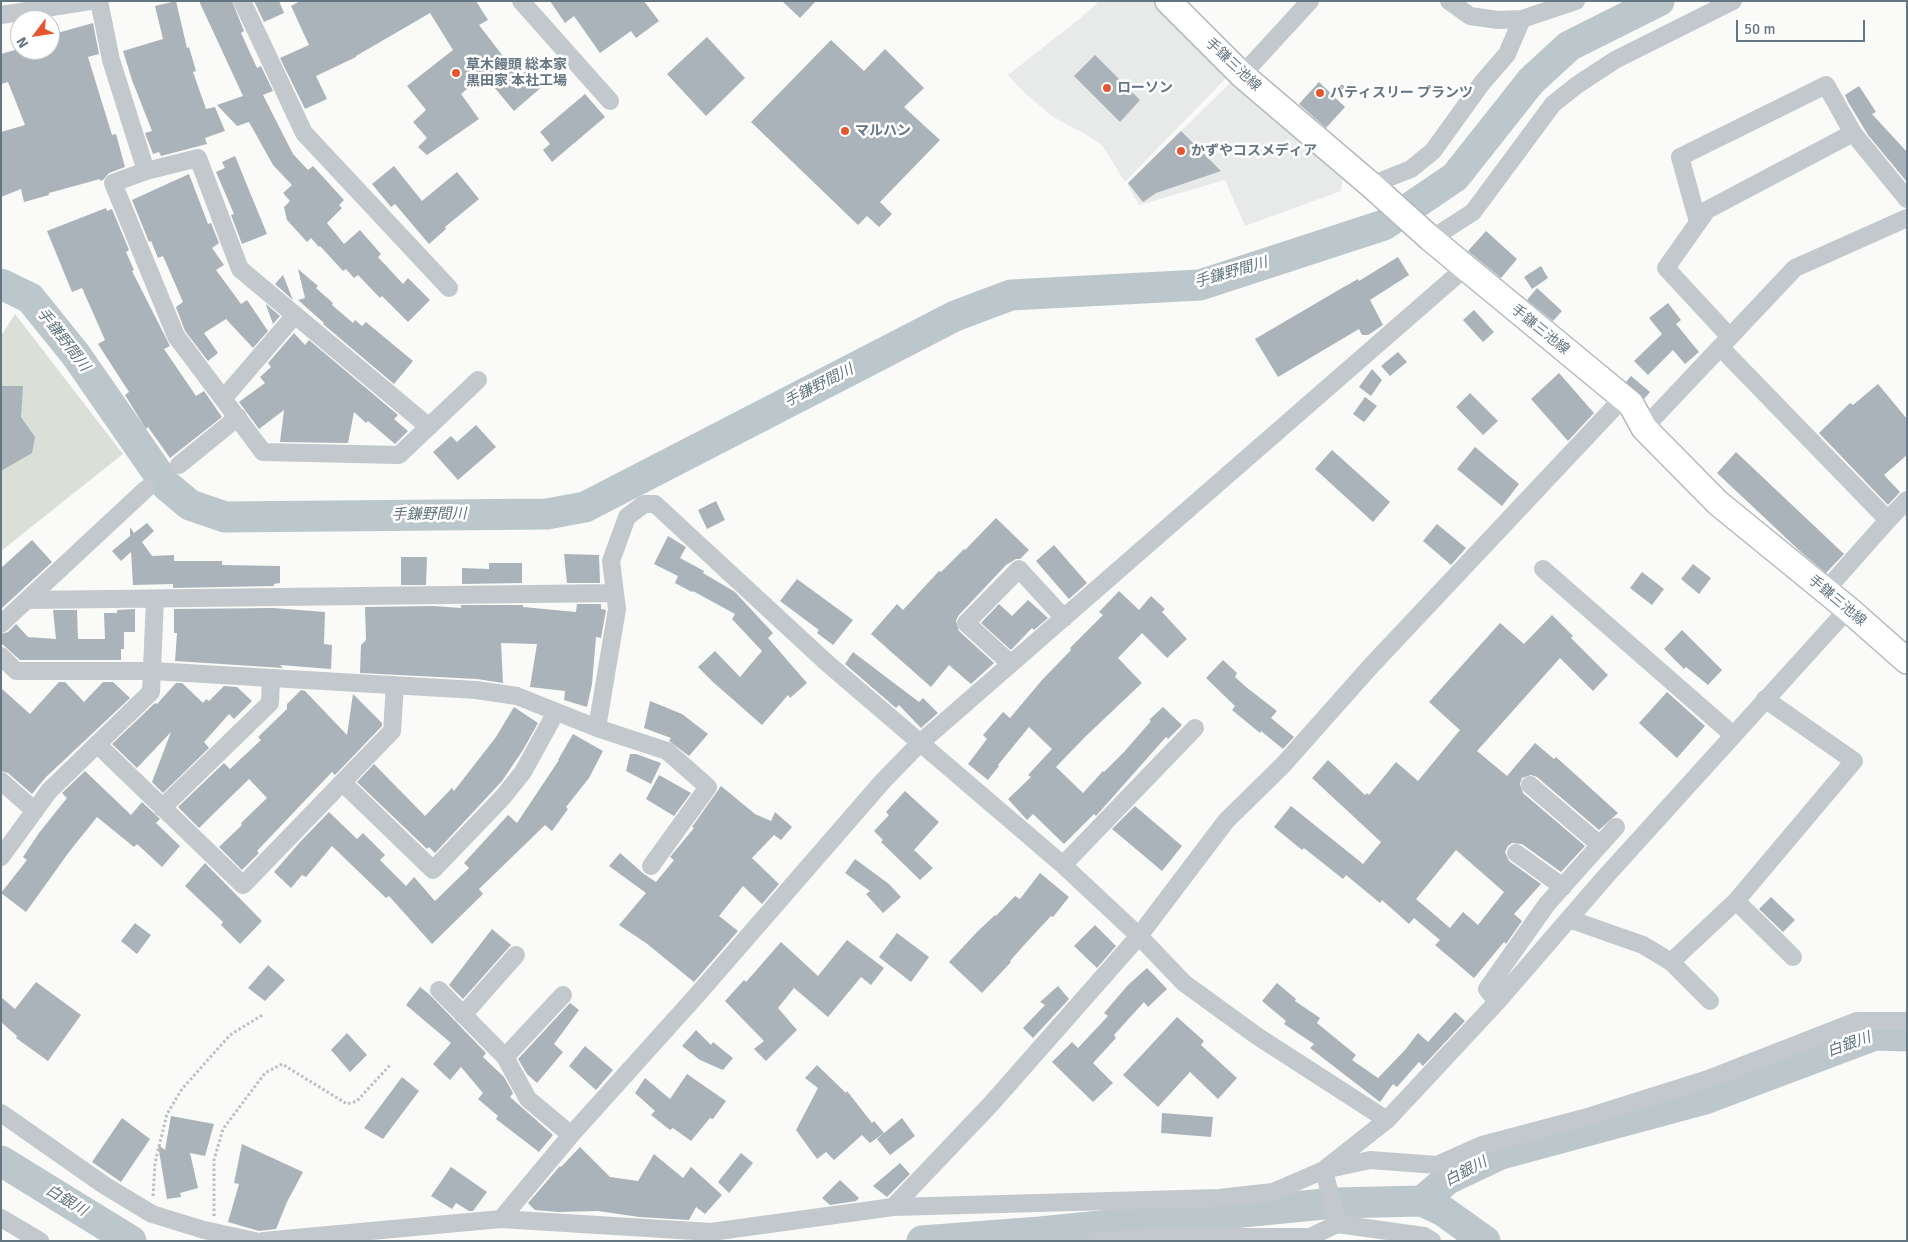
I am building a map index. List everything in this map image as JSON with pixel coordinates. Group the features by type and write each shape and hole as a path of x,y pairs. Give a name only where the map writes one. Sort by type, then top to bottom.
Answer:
{"main road":[{"name":"手鎌三池線","path":"1174,3 1242,75 1371,185 1431,240 1631,404 1644,428 1718,502 1825,591 1904,652"}],"street":[{"path":"1,15 90,1"},
{"path":"99,1 111,60 146,171"},
{"path":"242,1 304,133 449,288"},
{"path":"521,1 610,101"},
{"path":"1242,75 1310,1"},
{"path":"1449,1 1470,16 1498,20 1522,19 1576,1"},
{"path":"1431,240 1473,212 1554,104 1577,85 1615,60 1733,1"},
{"path":"1371,185 1411,169 1433,151 1482,83 1507,54 1522,19"},
{"path":"1698,222 1680,157 1826,85 1853,132 1907,199"},
{"path":"1853,132 1707,210 1666,268 1725,342 1888,520"},
{"path":"429,427 240,269 198,158 146,171 114,183 176,336 263,452 399,455 429,427 478,380"},
{"path":"1644,428 1795,268 1907,218"},
{"path":"501,1219 570,1135 697,996 883,781 920,743 1465,268"},
{"path":"223,399 295,315"},
{"path":"894,1207 991,1104 1139,936 1226,821 1283,765 1370,667 1623,398"},
{"path":"178,465 238,417"},
{"path":"1,624 146,489"},
{"path":"1825,591 1907,500"},
{"path":"597,728 617,609 611,560 626,517 644,504 655,504 827,663 1063,865 1139,936 1184,983 1257,1036 1386,1120"},
{"path":"1011,664 966,624 1019,569 1064,618"},
{"path":"1543,569 1733,735"},
{"path":"27,600 615,593"},
{"path":"1,857 49,791 151,692 155,599"},
{"path":"1324,1170 1386,1120 1497,1002 1606,876 1848,609"},
{"path":"1,656 16,671 153,671 484,691 516,696 597,728 667,751 708,787 651,866"},
{"path":"162,808 270,704 271,678"},
{"path":"97,744 242,886 392,731 395,685"},
{"path":"1671,962 1736,901 1854,761 1765,700"},
{"path":"343,783 433,870 503,797 523,772 556,712"},
{"path":"1063,865 1195,728"},
{"path":"1,781 35,811"},
{"path":"1530,785 1600,845"},
{"path":"1497,1002 1487,989 1547,904 1616,827"},
{"path":"1516,853 1563,887"},
{"path":"1586,861 1606,876"},
{"path":"1736,901 1793,957"},
{"path":"1569,919 1643,945 1671,962 1710,1001"},
{"path":"463,1015 516,955"},
{"path":"439,990 505,1057 528,1099 570,1135"},
{"path":"505,1057 562,995"},
{"path":"263,1241 501,1219 711,1232 894,1207 1220,1198 1273,1192 1324,1170 1370,1160 1437,1165 1482,1145 1584,1118 1711,1078 1857,1021 1907,1021"},
{"path":"1,1112 104,1185 152,1214 214,1232 255,1241"},
{"path":"1324,1170 1338,1224"},
{"path":"1,1218 40,1241"},
{"path":"1095,1241 1160,1237 1310,1237 1338,1224 1426,1239"}],"path":[{"path":"152,1214 155,1163 167,1114 182,1089 230,1036 264,1014"},
{"path":"214,1232 214,1160 223,1129 265,1073 282,1064 347,1104 357,1101 391,1064"}],"shaded area":[{"path":"1099,1 1154,1 1230,74 1125,182 1102,145 1053,117 1024,92 1008,75 1083,16"},
{"path":"1235,78 1343,173 1341,191 1245,226 1225,180 1139,205 1127,184"},
{"path":"15,314 123,454 1,551 1,336"}],"building":[{"path":"176,1 187,48 189,47 196,71 193,72 206,109 215,107 225,131 205,138 207,144 161,156 159,152 153,154 145,133 152,131 123,51 163,39 155,6"},
{"path":"199,1 232,1 244,31 241,33 257,68 261,66 273,91 263,95 293,154 308,170 313,166 344,200 339,205 342,208 327,223 344,244 360,230 381,254 378,257 403,284 408,278 430,300 408,322 382,296 380,298 358,275 354,278 346,269 343,271 311,238 307,242 287,220 284,207 290,201 283,193 292,185 273,165 249,122 237,126 217,105 243,96"},
{"path":"254,1 279,1 284,13 264,22"},
{"path":"300,1 476,1 488,20 479,25 519,77 529,68 544,85 514,111 484,75 461,94 479,119 427,155 418,147 427,138 413,122 426,110 407,86 453,50 430,13 356,57 316,76 327,99 305,109 280,58 309,45 291,6"},
{"path":"550,1 644,1 659,21 636,38 631,31 600,53 574,16 565,23"},
{"path":"782,1 816,1 800,18"},
{"path":"93,23 99,54 88,57 112,135 116,134 125,167 109,173 103,180 100,181 100,179 49,193 49,195 24,202 21,189 1,197 1,132 25,125 8,82 1,84 1,54 10,51 10,60 60,60 60,32"},
{"path":"707,37 745,78 706,116 667,74"},
{"name":"マルハン","path":"831,40 864,71 885,49 924,88 904,107 940,140 880,202 892,214 879,227 867,216 858,225 751,122"},
{"name":"ローソン","path":"1095,55 1140,100 1120,122 1074,76"},
{"name":"パティスリー プランツ","path":"1319,82 1345,107 1326,128 1299,104"},
{"path":"1859,86 1876,112 1872,114 1907,152 1907,182 1868,135 1848,102 1845,95"},
{"path":"585,94 605,117 552,162 543,150 550,144 540,132"},
{"name":"かずやコスメディア","path":"1181,131 1221,171 1156,193 1143,202 1128,183"},
{"path":"235,156 267,234 242,244 231,215 234,214 216,172 225,168 222,162"},
{"path":"394,166 422,201 457,172 479,199 445,227 446,229 429,244 395,204 391,207 372,184"},
{"path":"189,174 208,224 211,223 219,243 212,248 224,265 216,270 241,304 247,300 268,331 253,348 226,319 204,333 218,353 208,361 185,331 176,307 183,302 163,256 158,258 151,241 149,242 132,200"},
{"path":"106,208 107,211 112,209 129,250 126,252 134,270 132,271 170,346 164,349 196,396 204,391 222,417 170,458 148,427 146,429 125,395 129,392 98,344 105,340 82,288 72,292 47,231"},
{"path":"1486,231 1517,259 1501,278 1468,251"},
{"path":"1398,257 1409,275 1370,300 1383,325 1368,335 1362,335 1359,329 1278,377 1255,339"},
{"path":"1541,266 1548,278 1532,289 1524,277"},
{"path":"298,269 318,286 316,288 333,303 332,305 353,323 355,320 362,326 366,322 413,361 394,384 323,324 298,300 305,298"},
{"path":"283,275 293,300 275,284"},
{"path":"1537,288 1562,311 1553,321 1527,300"},
{"path":"1668,303 1681,320 1676,324 1699,352 1685,364 1673,350 1648,375 1634,361 1662,334 1649,318"},
{"path":"266,305 280,316 273,324"},
{"path":"1474,310 1494,332 1483,342 1463,320"},
{"path":"294,333 305,345 309,340 398,415 394,419 408,431 395,444 368,421 366,423 354,412 348,443 280,442 284,410 259,429 239,402 265,383 260,377 271,367 268,363"},
{"path":"1398,352 1407,362 1390,376 1381,366"},
{"path":"1372,369 1382,380 1371,396 1359,387"},
{"path":"1559,373 1594,413 1568,441 1531,399"},
{"path":"1631,376 1650,392 1644,399 1626,382"},
{"path":"1878,384 1907,419 1907,455 1884,475 1900,492 1888,505 1819,433 1850,403 1853,405"},
{"path":"1,386 23,386 21,417 35,437 32,453 1,471"},
{"path":"1470,393 1498,421 1483,435 1456,407"},
{"path":"1365,397 1377,406 1364,422 1353,414"},
{"path":"476,425 496,447 458,480 433,452 451,436 457,442"},
{"path":"1475,447 1519,484 1502,506 1457,469"},
{"path":"1332,450 1390,502 1373,522 1315,469"},
{"path":"1736,452 1844,554 1826,573 1717,473"},
{"path":"716,501 725,520 707,529 698,510"},
{"path":"996,518 1029,550 1020,559 1016,559 1006,565 958,616 956,621 959,631 994,663 971,684 949,665 931,687 871,634 897,604 903,610 939,571 941,572 965,550"},
{"path":"147,523 154,531 142,542 152,556 174,555 174,561 222,561 222,565 280,566 280,583 274,584 274,586 173,588 173,584 133,585 131,552 121,561 112,551 130,536 130,527 134,533"},
{"path":"1437,524 1466,548 1451,565 1423,541"},
{"path":"668,536 686,547 680,558 704,571 703,573 735,592 773,633 768,638 807,683 790,698 788,695 762,725 698,667 715,651 740,677 762,651 732,619 735,614 675,583 678,576 654,564"},
{"path":"32,540 52,562 1,609 1,568"},
{"path":"1054,545 1087,583 1069,599 1036,561"},
{"path":"564,554 599,555 600,583 567,583"},
{"path":"401,557 427,557 426,585 401,585"},
{"path":"489,563 522,563 522,583 462,584 462,568 489,569"},
{"path":"1693,564 1711,578 1699,594 1681,579"},
{"path":"1642,572 1664,589 1652,605 1630,588"},
{"path":"797,579 853,620 833,645 817,633 819,630 780,601"},
{"path":"1119,591 1139,610 1151,596 1165,609 1162,612 1187,639 1167,658 1142,633 1118,658 1142,683 1056,767 1083,793 1124,752 1151,721 1149,720 1163,707 1182,725 1168,739 1166,737 1096,816 1094,814 1064,844 1033,814 1027,820 1008,799 1031,777 1028,775 1052,749 1029,727 988,780 968,764 987,739 983,735 1003,712 1010,718 1042,680 1071,650 1070,648 1103,615 1099,612"},
{"path":"1028,600 1048,618 1034,630 1032,628 1011,650 981,623 999,604 1012,616"},
{"path":"577,604 601,604 601,609 606,610 601,638 596,637 592,684 587,707 564,700 565,691 530,687 537,644 501,643 503,683 477,679 360,673 361,645 366,640 365,607 433,606 461,608 461,605 523,605 523,607 576,612"},
{"path":"273,608 325,612 324,644 332,645 331,669 175,661 177,633 174,633 174,609"},
{"path":"135,609 135,632 124,632 124,649 121,649 121,660 20,660 1,643 1,634 8,632 16,624 28,637 56,639 53,610 77,610 78,639 105,639 104,613 117,613 117,610"},
{"path":"1552,615 1573,636 1571,638 1608,675 1593,691 1560,658 1477,751 1507,776 1535,743 1554,759 1556,757 1618,813 1599,830 1537,777 1531,775 1522,778 1520,784 1523,793 1585,846 1561,872 1522,844 1512,843 1508,846 1505,852 1509,861 1541,884 1514,914 1522,921 1506,944 1504,942 1474,978 1435,945 1440,940 1414,918 1409,924 1382,900 1380,903 1346,875 1343,879 1304,848 1302,850 1274,827 1291,806 1363,864 1381,842 1312,778 1328,760 1365,795 1367,793 1369,795 1396,762 1418,781 1460,730 1429,702 1500,623 1524,644","holes":["1456,850 1504,892 1478,925 1463,912 1450,928 1416,899"]},
{"path":"1682,630 1722,670 1708,685 1686,667 1684,669 1664,649"},
{"path":"853,652 919,702 923,698 938,713 921,728 899,705 896,708 845,664"},
{"path":"1223,660 1237,673 1235,677 1277,711 1271,718 1294,737 1283,749 1232,710 1235,706 1206,678"},
{"path":"59,682 65,682 84,702 103,682 113,682 130,698 45,778 32,794 8,773 1,771 1,688 30,714"},
{"path":"176,683 182,683 203,703 206,699 209,701 224,686 237,687 252,701 234,719 229,714 204,742 209,748 163,793 152,782 171,732 137,768 112,744 155,703 157,704"},
{"path":"301,690 305,691 347,735 353,694 382,723 382,726 335,775 332,772 257,851 259,853 242,870 219,847 267,798 249,779 199,828 178,807 224,763 230,769 261,740 258,737 287,709 287,704"},
{"path":"1667,692 1705,726 1677,758 1639,723"},
{"path":"650,701 682,714 708,734 689,756 669,741 671,738 644,728"},
{"path":"514,707 538,723 502,781 435,853 429,847 427,849 357,782 374,764 425,816 452,788 454,791 496,737"},
{"path":"573,734 603,751 589,778 566,807 568,809 552,831 545,825 479,889 483,894 432,944 389,896 386,898 332,846 306,877 302,875 291,888 274,872 329,812 357,839 363,833 385,855 380,860 406,886 414,877 435,901 469,868 464,863 508,815 517,823 559,760"},
{"path":"630,754 636,754 661,763 651,784 626,771"},
{"path":"85,771 131,815 142,802 160,819 156,823 180,846 162,867 137,844 134,847 97,817 26,912 1,893 27,860 23,857 39,833 67,798 62,793"},
{"path":"659,775 691,793 674,816 646,799"},
{"path":"721,786 755,814 771,821 775,812 792,827 781,840 774,835 752,858 779,884 762,904 743,886 719,916 738,931 694,982 646,943 619,925 646,893 609,866 620,853 656,882 674,860 670,857 694,828 692,827"},
{"path":"905,791 939,822 914,850 933,868 920,880 881,842 883,840 874,831 889,815 886,812"},
{"path":"1135,806 1182,846 1162,871 1112,829"},
{"path":"855,859 889,884 901,897 883,913 866,894 870,891 845,873"},
{"path":"205,863 262,921 240,944 221,925 223,922 185,886"},
{"path":"1040,873 1069,897 1053,917 1051,916 982,993 949,962 1015,896 1020,899"},
{"path":"1771,897 1795,920 1783,932 1759,909"},
{"path":"135,923 151,935 137,954 121,941"},
{"path":"1095,925 1116,946 1097,968 1074,946"},
{"path":"492,929 511,945 463,999 449,985"},
{"path":"897,933 929,957 911,982 879,957"},
{"path":"847,940 884,968 871,985 861,977 828,1017 794,988 778,1008 797,1030 766,1061 754,1049 764,1041 725,1001 744,980 746,982 781,942 818,976"},
{"path":"268,965 285,980 265,1001 248,988"},
{"path":"1147,968 1167,989 1148,1007 1144,1002 1114,1035 1116,1038 1093,1063 1113,1083 1093,1102 1052,1062 1072,1042 1078,1048 1108,1016 1104,1013 1128,985"},
{"path":"36,982 81,1015 48,1061 16,1038 17,1036 1,1022 1,997 15,1009"},
{"path":"1277,983 1296,999 1295,1001 1320,1018 1317,1023 1356,1055 1352,1060 1378,1078 1405,1050 1418,1033 1428,1042 1455,1012 1465,1021 1423,1066 1419,1062 1397,1087 1393,1084 1380,1102 1310,1048 1314,1044 1284,1024 1286,1021 1262,1001"},
{"path":"1058,986 1069,999 1033,1038 1023,1028 1045,1005 1040,1002"},
{"path":"420,987 486,1053 483,1057 504,1077 513,1093 510,1097 553,1135 539,1152 496,1119 498,1116 478,1099 483,1093 461,1067 450,1080 433,1064 451,1043 406,1005"},
{"path":"570,1003 579,1010 554,1044 563,1052 537,1083 527,1074 518,1059"},
{"path":"1177,1017 1204,1041 1201,1045 1237,1078 1218,1099 1190,1072 1158,1107 1123,1075"},
{"path":"696,1030 711,1045 713,1042 733,1058 723,1070 700,1060 682,1046"},
{"path":"347,1033 367,1055 350,1072 331,1050"},
{"path":"585,1046 613,1070 596,1090 569,1066"},
{"path":"817,1065 846,1093 847,1091 872,1123 874,1121 884,1133 870,1143 862,1135 834,1160 826,1152 817,1159 796,1130 818,1088 805,1078"},
{"path":"687,1074 726,1101 713,1119 710,1118 691,1141 673,1128 670,1130 651,1115 655,1111 635,1093 645,1078 670,1099"},
{"path":"402,1077 419,1091 383,1139 364,1128"},
{"path":"1162,1113 1213,1117 1211,1137 1161,1133"},
{"path":"171,1116 214,1124 205,1156 190,1153 198,1188 180,1193 181,1197 167,1199 158,1145 165,1150"},
{"path":"122,1118 150,1139 121,1182 92,1162"},
{"path":"902,1118 915,1136 890,1155 877,1139"},
{"path":"242,1144 303,1172 287,1202 276,1229 259,1231 228,1222 239,1184 234,1183"},
{"path":"580,1147 610,1177 638,1181 654,1154 683,1178 691,1167 722,1195 705,1214 696,1207 689,1220 639,1217 598,1211 558,1212 535,1210 528,1203 560,1166"},
{"path":"741,1153 753,1163 729,1193 718,1182"},
{"path":"900,1163 910,1174 887,1197 873,1186"},
{"path":"451,1167 487,1192 473,1211 469,1211 456,1203 452,1209 431,1196"},
{"path":"840,1180 859,1198 856,1201 830,1205 822,1198"}],"waterway":[{"name":"手鎌野間川","path":"1,284 30,298 76,355 166,485 190,505 225,517 547,514 585,507 955,316 1011,295 1200,285 1384,225 1455,177 1531,81 1569,46 1659,1"},
{"name":"白銀川","path":"922,1241 1040,1232 1334,1203 1422,1201 1448,1179 1501,1154 1705,1099 1875,1035 1907,1036"},
{"name":"白銀川","path":"1,1161 131,1241"},
{"path":"1422,1201 1443,1211 1485,1241"}],"place":[{"name":"草木饅頭 総本家 黒田家 本社工場","path":"456,73"},
{"name":"ローソン","path":"1107,88"},
{"name":"パティスリー プランツ","path":"1320,93"},
{"name":"マルハン","path":"845,131"},
{"name":"かずやコスメディア","path":"1181,151"}]}
